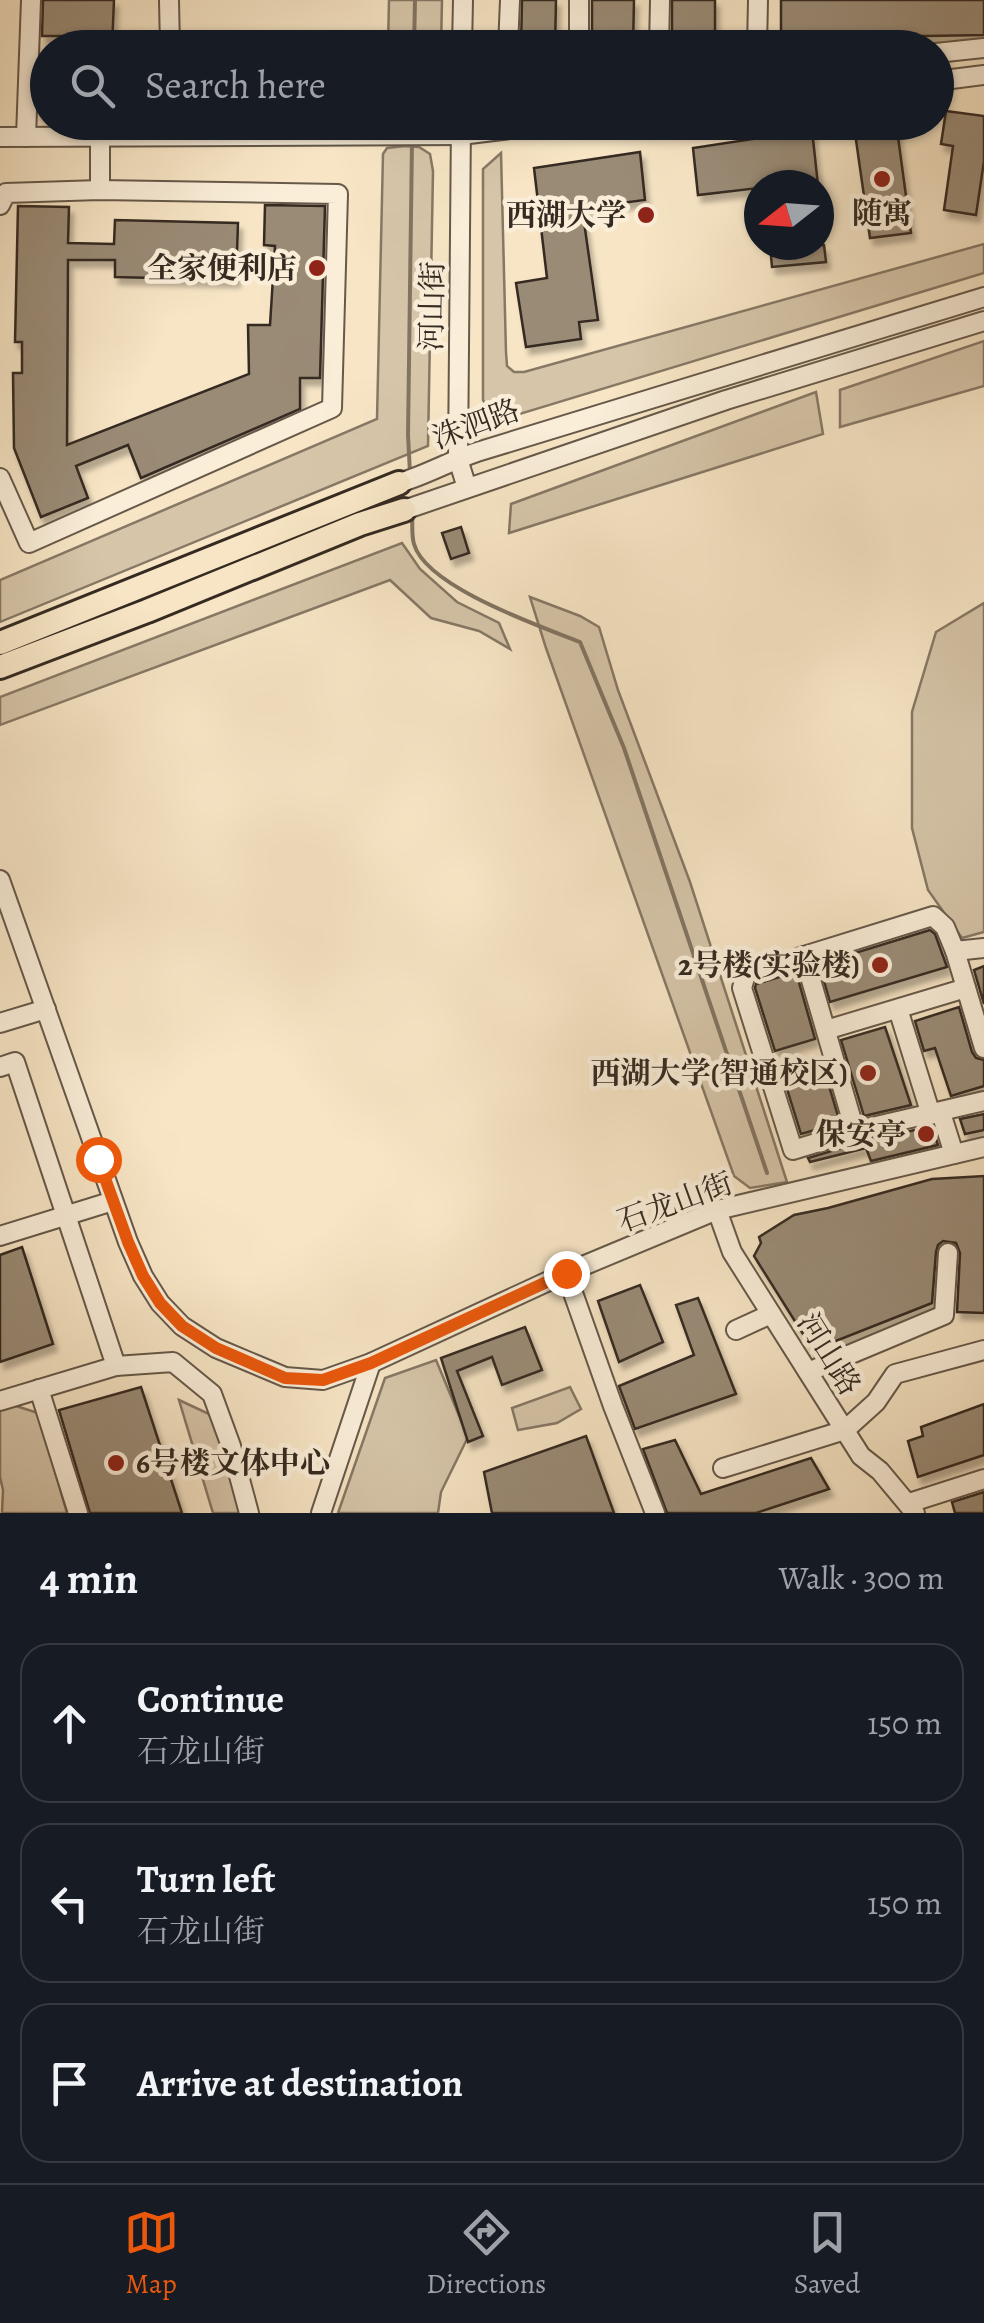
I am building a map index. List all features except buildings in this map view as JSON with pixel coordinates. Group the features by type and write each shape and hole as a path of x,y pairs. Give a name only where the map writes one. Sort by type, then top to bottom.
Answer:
{"main road":[{"name":"洙泗路","path":"0,643 399,484"},
{"name":"洙泗路","path":"0,667 360,524 418,505"}],"street":[{"path":"26,137 30,0"},
{"path":"168,0 169,30"},
{"path":"462,30 463,0"},
{"path":"509,30 510,0"},
{"path":"579,0 579,30"},
{"path":"659,30 660,0"},
{"path":"757,30 758,0"},
{"path":"954,51 984,48"},
{"path":"954,78 984,75"},
{"path":"0,137 30,137"},
{"path":"100,140 100,190"},
{"name":"河山街","path":"461,140 458,458 467,488"},
{"path":"0,205 6,193 100,190 338,194 332,408 29,543 0,478"},
{"name":"洙泗路","path":"399,484 458,458 984,297"},
{"name":"洙泗路","path":"418,505 726,400 984,320"},
{"name":"石龙山街","path":"0,880 143,1276 160,1303 182,1326 216,1348 285,1378 323,1380 371,1363 566,1273 716,1210 984,1147"},
{"path":"984,1048 955,951 945,927 933,916 746,974 742,988 792,1150 856,1130 984,1102"},
{"path":"955,951 984,948"},
{"path":"804,956 856,1130"},
{"path":"826,1030 966,988"},
{"path":"0,1023 46,1008"},
{"path":"898,1008 954,1154"},
{"path":"0,1066 15,1062 116,1366"},
{"path":"0,1236 113,1201"},
{"name":"河山路","path":"716,1210 732,1252 862,1456 912,1508"},
{"path":"808,1372 944,1315 948,1254"},
{"path":"566,1273 655,1513"},
{"path":"736,1330 771,1314"},
{"path":"723,1468 845,1430 876,1402 895,1374 984,1350"},
{"path":"0,1401 116,1366 174,1362 212,1394 249,1513"},
{"path":"321,1513 371,1363"},
{"path":"39,1389 78,1513"},
{"path":"912,1508 984,1479"}],"shaded area":[{"path":"389,0 442,0 441,30 388,30"},
{"path":"419,147 430,154 433,171 428,446 0,622 0,580 377,419 383,154 387,148"},
{"path":"501,153 506,352 507,366 514,372 984,244 984,273 503,419 491,414 483,400 483,169"},
{"path":"984,341 984,386 840,427 840,390"},
{"path":"816,392 823,434 509,533 511,504"},
{"path":"402,543 420,569 457,602 499,623 510,649 479,631 431,618 390,580 0,725 0,697"},
{"path":"530,597 599,627 618,690 690,882 787,1182 750,1188 734,1176"},
{"path":"984,603 984,932 962,938 928,890 912,828 912,712 936,632"},
{"path":"436,1360 468,1437 441,1492 438,1513 338,1513 385,1378"},
{"path":"570,1387 581,1409 557,1423 518,1430 512,1408"},
{"path":"179,1400 209,1414 249,1513 213,1513"},
{"path":"13,1405 38,1413 67,1513 2,1513 0,1410"}],"waterway":[{"path":"414,30 415,0"},
{"path":"410,473 412,142"},
{"path":"412,512 414,544 423,560 439,575 487,603 580,642 624,748 767,1173"}],"place":[{"name":"随寓","path":"882,179"},
{"name":"西湖大学","path":"646,215"},
{"name":"全家便利店","path":"317,268"},
{"name":"2号楼(实验楼)","path":"880,965"},
{"name":"西湖大学(智通校区)","path":"868,1073"},
{"name":"保安亭","path":"926,1134"},
{"name":"6号楼文体中心","path":"116,1463"}],"route":[{"path":"98,1159 128,1242 160,1303 182,1326 216,1348 285,1378 323,1380 371,1363 566,1273"}]}
